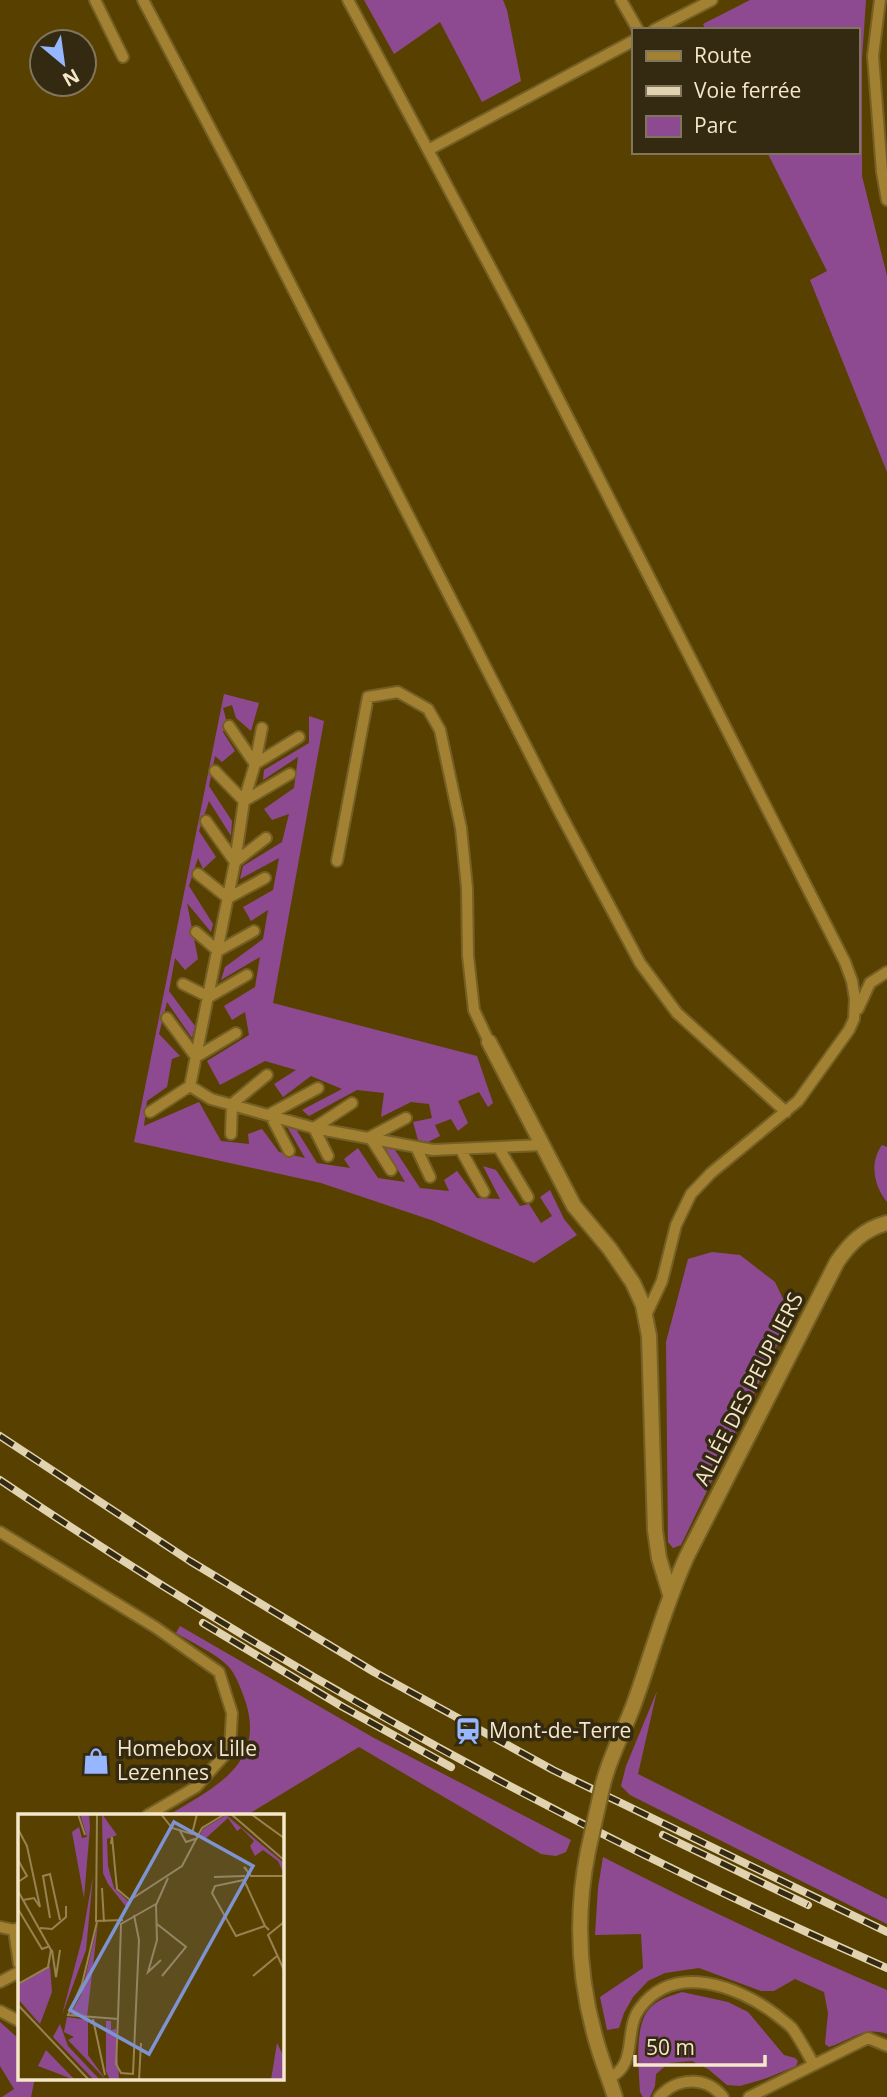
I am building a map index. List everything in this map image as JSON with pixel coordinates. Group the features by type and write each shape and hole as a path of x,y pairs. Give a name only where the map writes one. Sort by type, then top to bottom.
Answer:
{"street":[{"path":"489,1042 573,1206 626,1271 646,1315 655,1530 659,1558 670,1594"},
{"name":"ALLÉE DES PEUPLIERS","path":"615,2097 592,2025 581,1966 580,1905 588,1851 609,1759 638,1694 670,1594 837,1262 869,1229 887,1223"}],"lane":[{"path":"95,0 123,57"},
{"path":"143,0 559,811 640,963 677,1013 786,1112"},
{"path":"348,0 528,339 845,962 852,981 854,1018"},
{"path":"621,0 637,28"},
{"path":"658,28 712,0"},
{"path":"880,0 873,56 882,172 887,200"},
{"path":"428,150 632,42"},
{"path":"337,861 368,697 398,692 428,709 440,730 461,828 467,888 468,956 474,1010 489,1042"},
{"path":"229,726 255,764"},
{"path":"150,1112 190,1086 235,862 244,801 262,728"},
{"path":"255,764 299,737"},
{"path":"215,771 244,801"},
{"path":"244,801 290,774"},
{"path":"206,821 235,862"},
{"path":"235,862 266,838"},
{"path":"198,874 228,898"},
{"path":"228,898 265,878"},
{"path":"218,951 254,931"},
{"path":"196,932 218,951"},
{"path":"646,1315 662,1281 676,1225 685,1202 711,1173 786,1112 808,1089 849,1030 870,983 887,972"},
{"path":"209,996 247,975"},
{"path":"183,984 209,996"},
{"path":"167,1018 196,1056"},
{"path":"196,1056 236,1033"},
{"path":"231,1134 232,1104 267,1075"},
{"path":"190,1086 211,1098 314,1128 433,1150 542,1145"},
{"path":"270,1114 318,1088"},
{"path":"314,1128 352,1103"},
{"path":"270,1114 289,1151"},
{"path":"370,1137 407,1118"},
{"path":"314,1128 328,1156"},
{"path":"370,1137 391,1170"},
{"path":"416,1147 430,1177"},
{"path":"499,1148 528,1197"},
{"path":"461,1150 484,1192"},
{"path":"0,1532 155,1628 219,1672 232,1713 230,1749 197,1787 150,1814"},
{"path":"0,1927 17,1929 18,1946"},
{"path":"0,1982 18,1973"},
{"path":"609,2078 621,2071 626,2063 633,2021 640,2007 655,1993 673,1984 686,1982 723,1987 758,2001 791,2026 814,2065"},
{"path":"0,2011 18,2020"},
{"path":"748,2097 868,2038 887,2046"},
{"path":"659,2097 674,2085 695,2080 716,2089 723,2097"}],"green space":[{"path":"364,0 503,0 521,81 482,102 440,22 394,54"},
{"path":"750,0 866,0 862,59 862,176 887,276 887,472 810,280 827,271 768,154 859,154 859,28 705,28 703,24"},
{"path":"224,694 259,703 251,731 236,718 232,705 223,708 227,723 223,732 235,751 222,762 215,756 209,786 232,821 231,836 209,801 199,831 216,857 203,869 198,858 189,886 213,924 211,932 187,903 198,959 185,970 175,958 169,991 195,1026 192,1038 167,1002 159,1034 180,1056 172,1059 167,1087 147,1101 144,1126 199,1102 221,1141 249,1144 248,1134 262,1129 279,1152 305,1158 285,1123 294,1126 317,1163 350,1168 344,1159 358,1148 378,1178 405,1182 383,1144 393,1147 420,1188 449,1191 444,1180 457,1171 477,1198 500,1199 483,1166 496,1170 520,1206 529,1204 541,1223 552,1216 540,1197 550,1190 564,1219 577,1235 534,1263 434,1221 321,1183 134,1142"},
{"path":"309,716 324,721 273,1003 477,1056 493,1103 488,1107 479,1092 458,1101 468,1123 458,1131 451,1119 435,1125 440,1136 428,1142 418,1140 413,1122 432,1118 429,1104 411,1102 381,1117 384,1093 357,1090 309,1116 302,1110 342,1089 311,1076 283,1097 274,1084 296,1070 265,1061 220,1085 207,1061 249,1035 245,1012 232,1020 224,1006 255,987 260,957 221,980 225,967 263,939 268,910 251,921 243,907 273,890 279,858 240,879 243,866 282,842 289,814 272,820 264,809 294,788 298,757 263,780 264,770 309,743"},
{"path":"882,1145 887,1147 887,1202 876,1182 874,1167"},
{"path":"712,1252 740,1255 775,1282 790,1313 782,1335 681,1545 673,1548 668,1542 666,1342 688,1259"},
{"path":"180,1626 374,1738 571,1840 566,1852 556,1856 541,1854 359,1747 249,1814 171,1814 218,1784 231,1772 242,1759 248,1743 250,1725 246,1703 230,1668 216,1656 176,1633"},
{"path":"657,1691 638,1774 887,1899 887,1924 630,1795 621,1786 626,1766"},
{"path":"603,1857 744,1926 887,1990 887,2034 864,2033 829,2047 825,2044 828,2013 824,1992 795,1979 774,1991 761,1991 699,1968 665,1973 648,1981 633,1997 619,2028 607,2030 600,1997 643,1968 641,1934 595,1935"},
{"path":"682,1992 728,2002 748,2012 784,2055 798,2061 796,2066 740,2086 727,2085 708,2069 692,2061 669,2063 656,2074 650,2097 643,2097 640,2092 638,2059 642,2023 655,2003"},
{"path":"0,2022 18,2038 18,2080 35,2080 31,2097 2,2097 14,2089 0,2066"}],"railway":[{"path":"0,1436 190,1561 374,1672 553,1770 887,1932"},
{"path":"0,1480 214,1618 432,1744 656,1861 887,1968"},
{"path":"203,1623 343,1707 451,1767"},
{"path":"663,1835 808,1905"}],"place":[{"name":"Mont-de-Terre","path":"468,1731"},
{"name":"Homebox Lille Lezennes","path":"96,1761"}]}
